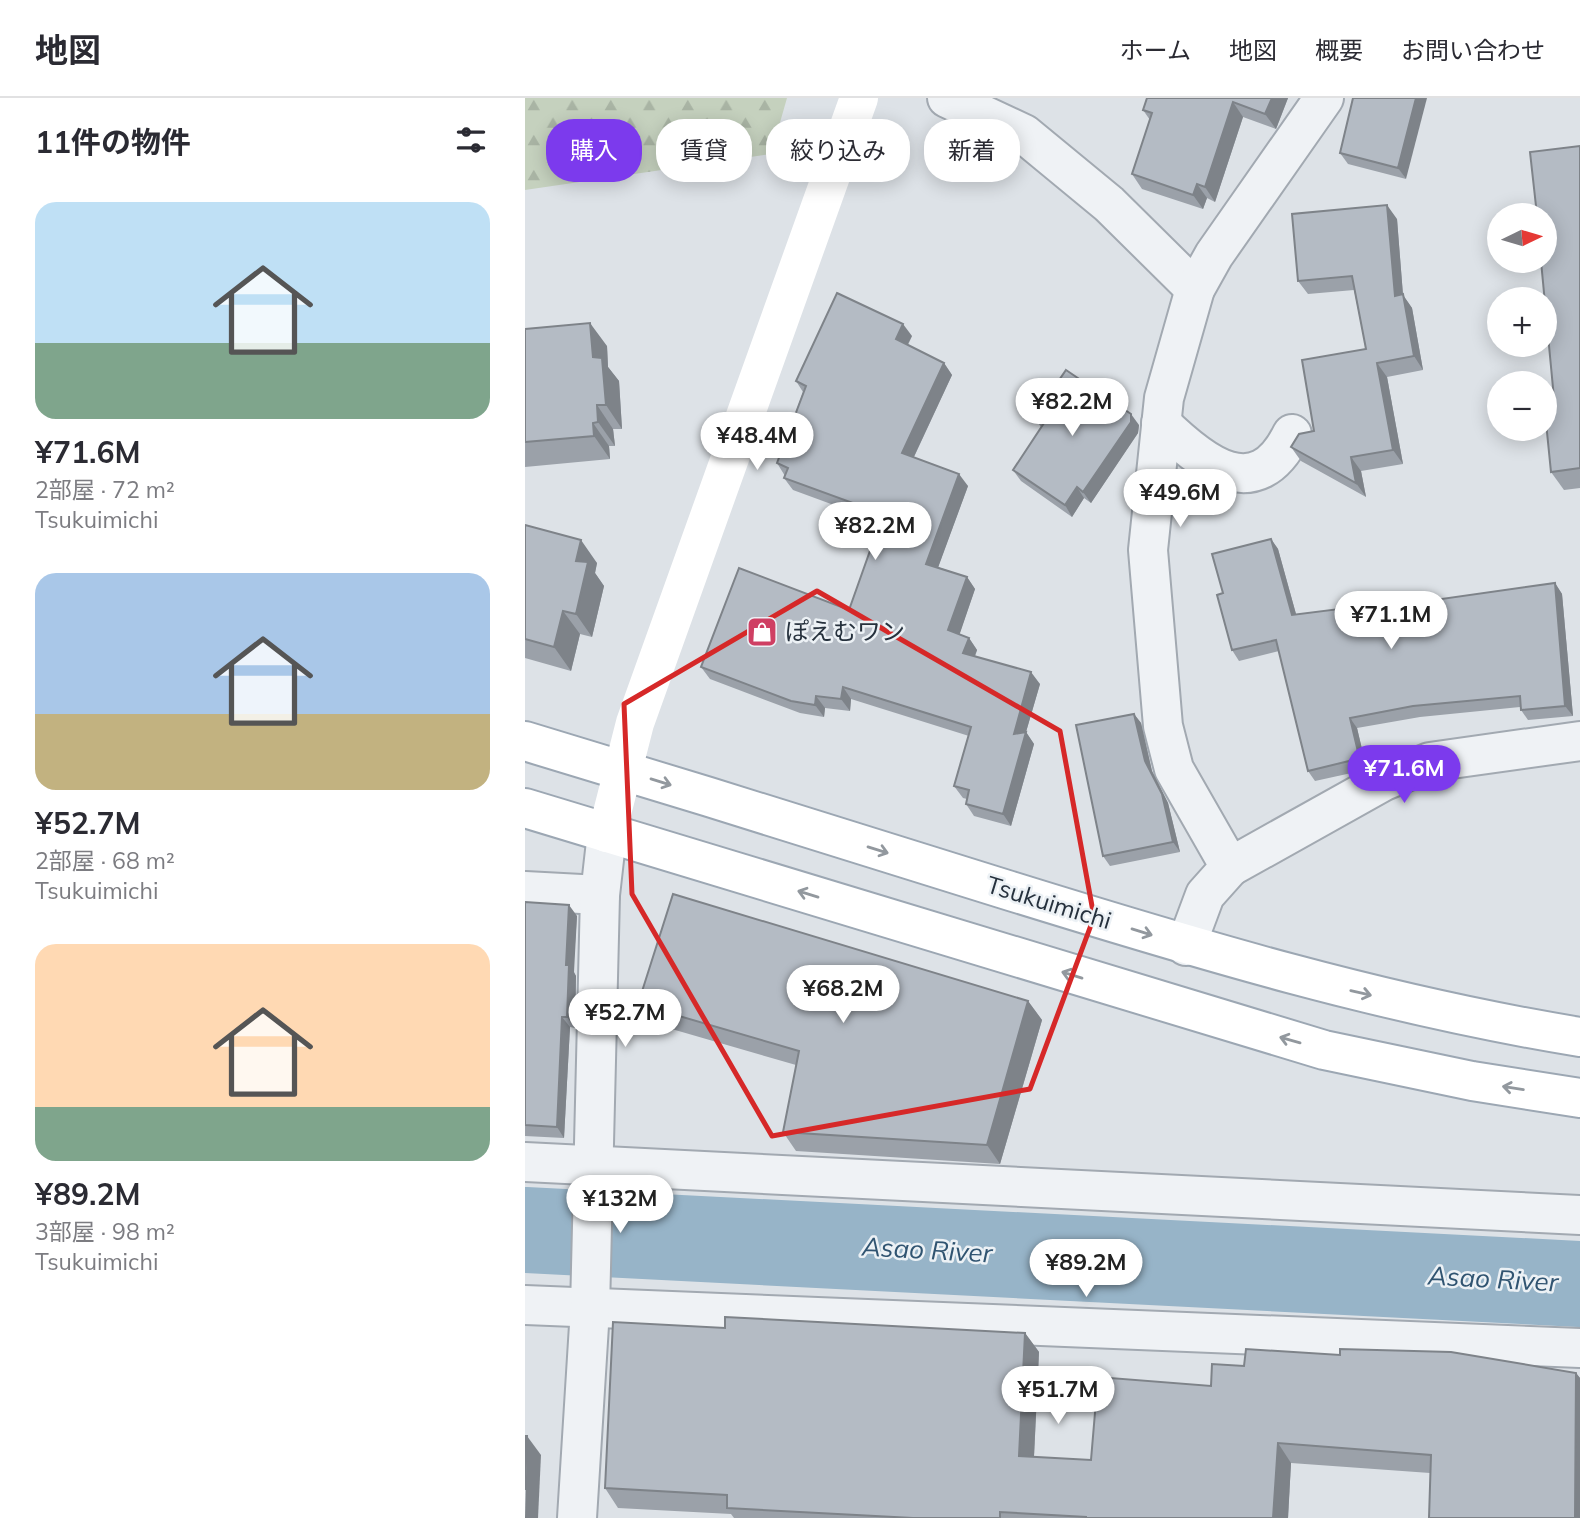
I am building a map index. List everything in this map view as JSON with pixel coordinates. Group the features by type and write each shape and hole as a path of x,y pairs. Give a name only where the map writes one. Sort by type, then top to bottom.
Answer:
{"main road":[{"path":"607,833 621,769 635,723 859,98"},
{"name":"Tsukuimichi","path":"525,741 1186,946 1367,995 1482,1021 1580,1037"},
{"path":"525,808 1324,1050 1472,1081 1580,1098"}],"street":[{"path":"947,98 1024,134 1109,204 1195,289"},
{"path":"1230,867 1174,769 1163,726 1147,550 1164,398 1195,289 1214,255 1324,98"},
{"path":"1161,424 1207,463 1238,473 1259,470 1274,461 1292,434"},
{"path":"1186,946 1205,895 1230,867 1384,781 1430,762 1580,741"},
{"path":"577,1518 590,1309 600,895 607,833"},
{"path":"525,891 600,895"},
{"path":"525,1162 591,1183 1580,1215"},
{"path":"525,1305 1580,1348"}],"highlighted area":[{"path":"817,591 1060,731 1094,917 1030,1089 772,1136 632,894 624,704"}],"green space":[{"path":"525,98 787,98 781,119 766,119 766,155 752,157 752,119 656,119 656,171 642,173 642,119 546,119 546,182 580,182 525,190"}],"building":[{"path":"1147,98 1272,98 1265,114 1233,102 1205,187 1197,184 1193,195 1132,174 1152,113 1143,110"},
{"path":"1353,98 1416,98 1398,168 1340,153"},
{"path":"1580,146 1580,468 1551,472 1548,441 1557,441 1557,371 1551,371 1550,357 1557,357 1557,287 1543,287 1542,273 1557,273 1557,203 1536,203 1530,152"},
{"path":"1387,205 1395,296 1403,294 1414,356 1377,363 1393,450 1351,457 1356,483 1291,447 1299,434 1314,431 1302,360 1366,349 1352,276 1298,281 1292,214"},
{"path":"837,293 903,324 896,339 944,363 902,453 959,474 926,564 967,577 948,630 969,638 963,653 1031,672 1014,734 1026,732 1003,814 966,804 969,790 954,786 971,727 843,687 841,699 816,696 815,705 791,701 701,667 739,568 849,610 883,514 784,478 788,468 777,463 806,386 796,381"},
{"path":"590,323 593,357 602,358 606,405 597,405 598,422 593,423 594,436 525,442 525,329"},
{"path":"1066,370 1131,414 1131,422 1083,492 1077,487 1065,505 1013,470 1044,423 1034,417"},
{"path":"525,525 581,540 576,561 588,562 576,614 563,611 554,647 525,639"},
{"path":"1271,539 1292,615 1339,609 1341,621 1427,604 1427,601 1555,583 1565,706 1521,710 1520,696 1413,706 1350,718 1359,756 1308,771 1276,640 1232,650 1217,595 1223,593 1212,554"},
{"path":"1134,714 1145,761 1162,794 1173,842 1103,856 1076,725"},
{"path":"673,894 1028,1001 987,1145 783,1132 799,1051 638,1004"},
{"path":"525,902 569,905 567,1017 562,1017 557,1127 525,1125"},
{"path":"725,1317 1025,1333 1019,1456 1091,1460 1098,1377 1211,1386 1212,1364 1244,1366 1246,1349 1340,1355 1340,1349 1451,1352 1576,1373 1575,1518 1429,1518 1431,1455 1278,1443 1273,1518 1086,1518 1000,1512 1000,1518 913,1518 727,1508 727,1495 605,1488 613,1322 725,1328"},
{"path":"525,1436 527,1436 525,1490"}],"waterway":[{"name":"Asao River","path":"525,1230 1580,1284"}],"place":[{"name":"ぽえむワン","path":"762,632"}]}
